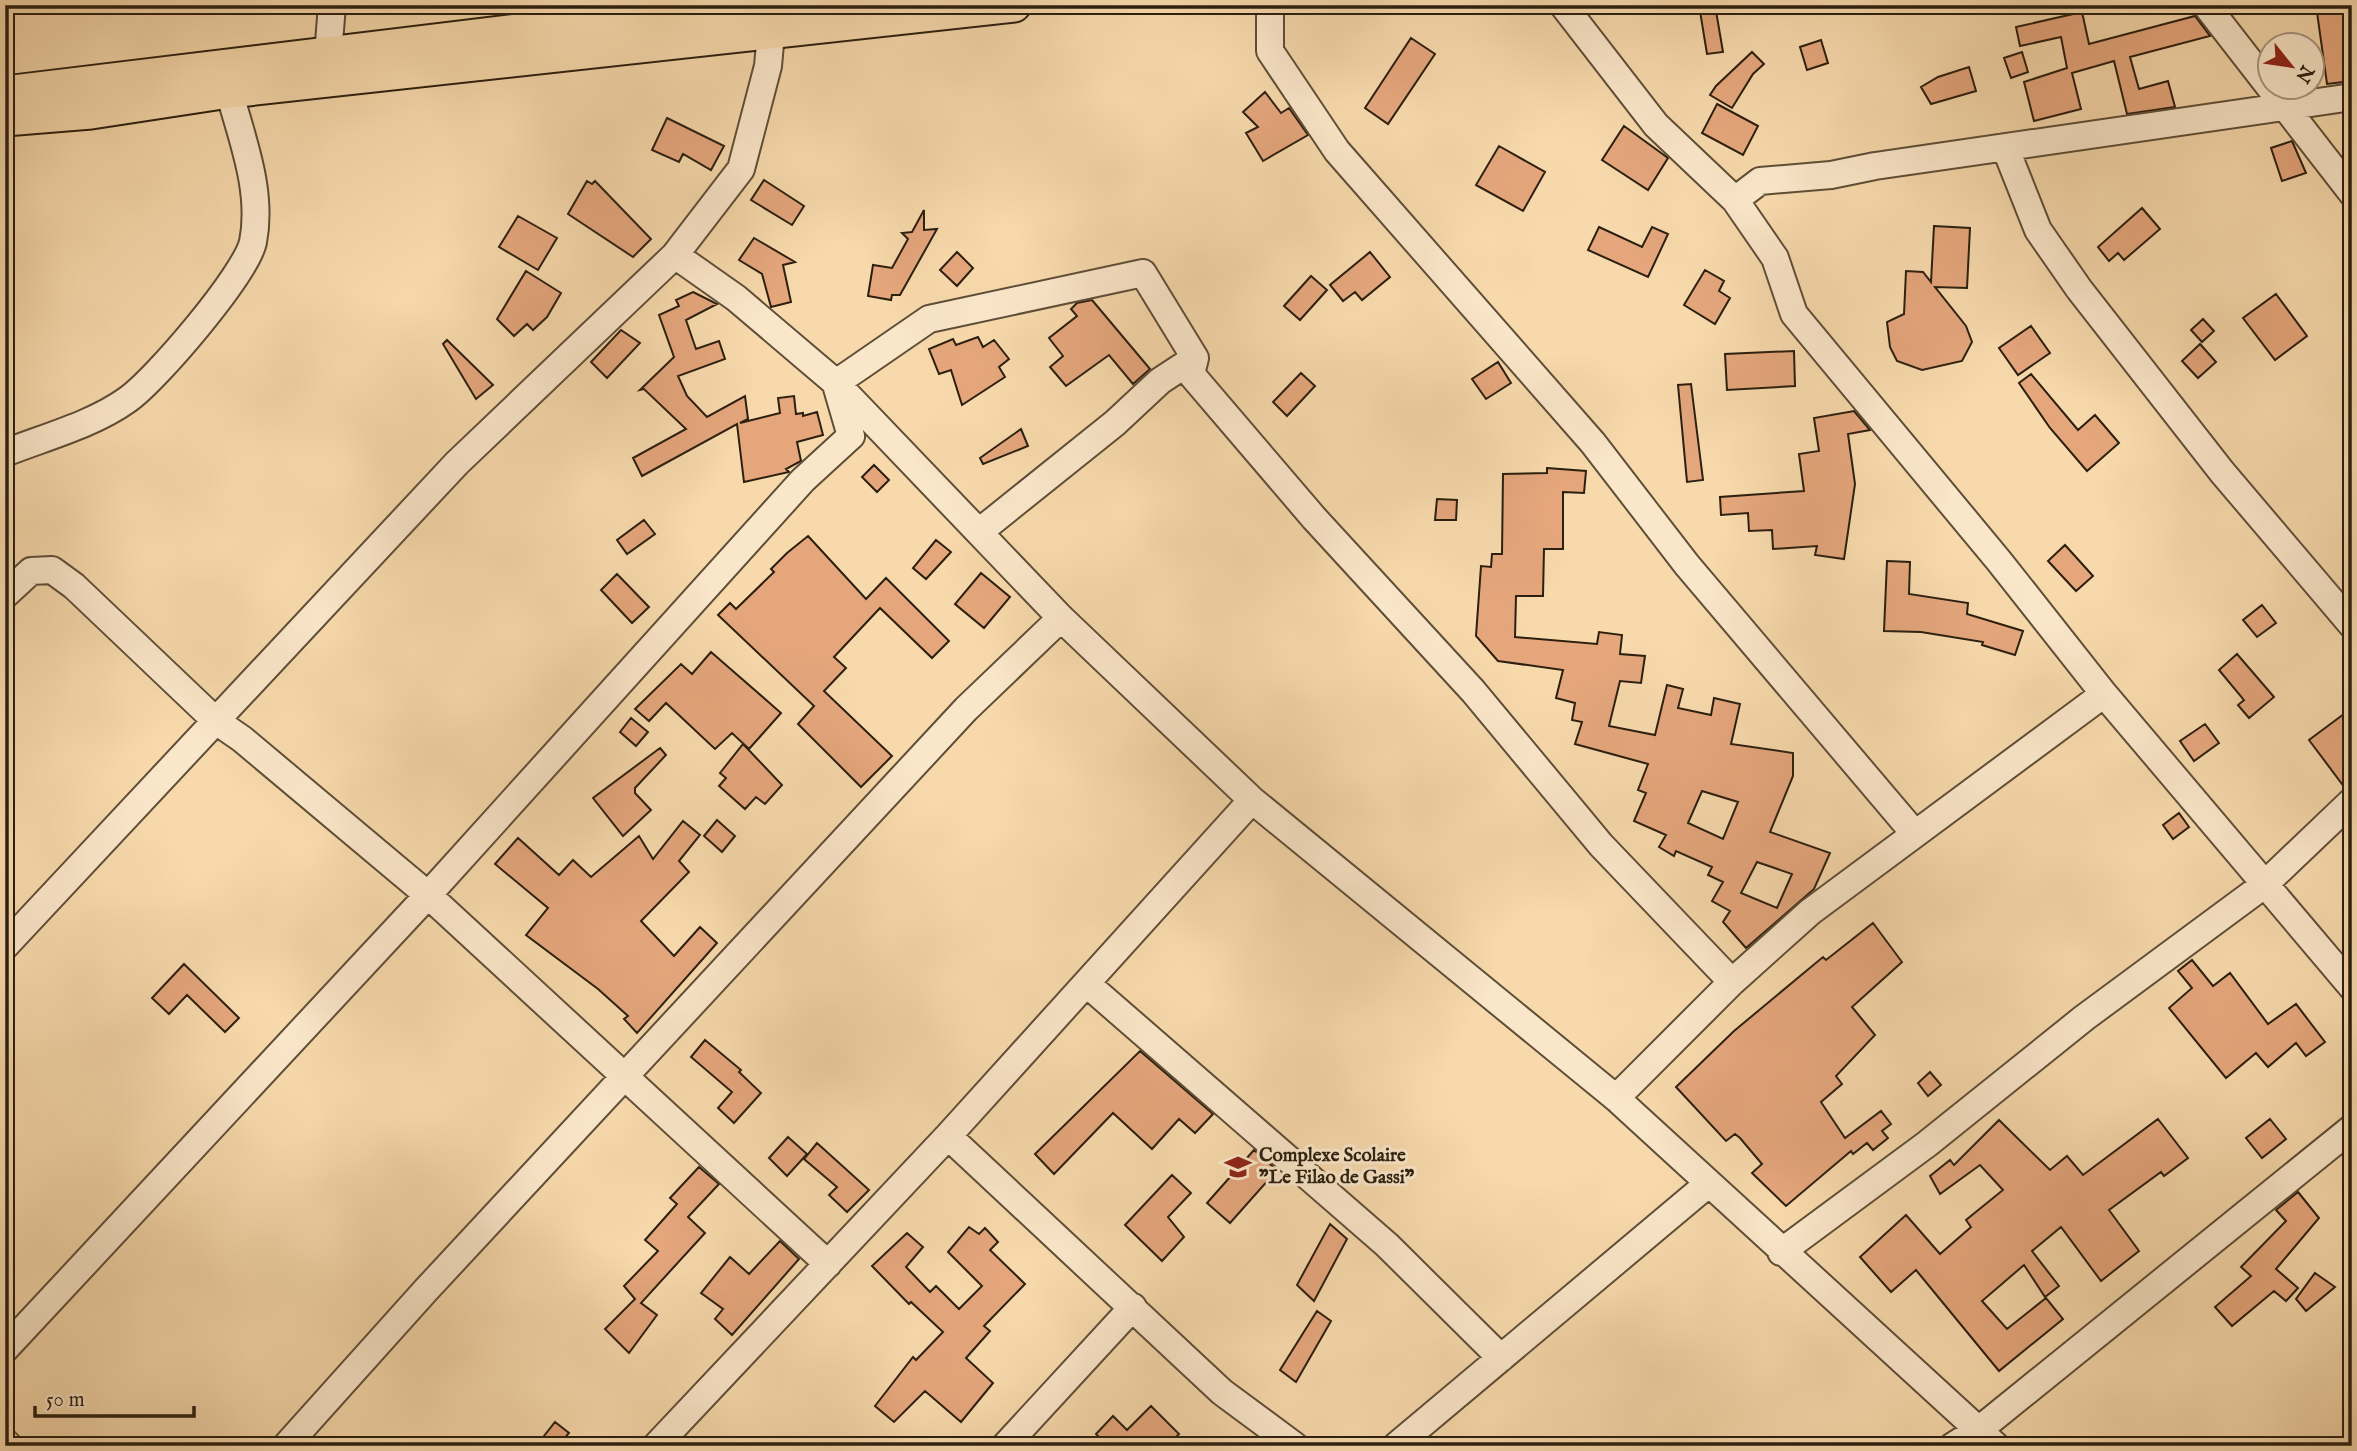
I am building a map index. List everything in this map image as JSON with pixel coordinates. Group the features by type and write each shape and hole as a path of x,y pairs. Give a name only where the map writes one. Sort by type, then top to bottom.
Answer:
{"main road":[{"path":"5,93 558,26 808,5"},
{"path":"5,119 91,112 229,91 771,33 955,9 1014,5"}],"street":[{"path":"328,55 332,5"},
{"path":"1270,5 1270,51 1337,151 1584,433 1687,565 1915,834"},
{"path":"1563,5 1656,124 1735,200 1774,258 1794,314 1999,561 2104,694 2352,987"},
{"path":"2206,5 2352,193"},
{"path":"5,946 457,463 675,255 741,169 768,66 771,33"},
{"path":"5,453 95,418 127,400 151,378 229,284 253,244 255,190 229,91"},
{"path":"1735,200 1759,181 1831,175 2283,105 2352,97"},
{"path":"2005,147 2038,230 2079,289 2222,472 2352,625"},
{"path":"675,255 736,299 836,383 1061,618 1252,800 1616,1098 1781,1252 1988,1438"},
{"path":"836,383 929,319 1143,273 1195,358 1191,374 1314,518 1473,691 1601,845 1732,982"},
{"path":"979,532 1115,423 1160,381 1195,358"},
{"path":"5,1349 428,895 803,480 851,436 836,383"},
{"path":"5,595 32,571 52,570 74,586 216,721 242,738 428,895 828,1264"},
{"path":"286,1446 435,1280 966,709 1061,618"},
{"path":"1616,1098 1732,982 1811,912 2104,694"},
{"path":"656,1446 948,1136 1252,800"},
{"path":"1781,1252 1927,1144 2084,1018 2264,885 2352,801"},
{"path":"1087,984 1387,1245 1501,1358"},
{"path":"1953,1446 1988,1438 2352,1128"},
{"path":"948,1136 1222,1392 1294,1446"},
{"path":"1396,1446 1708,1184"},
{"path":"1005,1446 1133,1307"},
{"path":"5,1442 9,1446"}],"building":[{"path":"1699,5 1715,5 1723,52 1707,54"},
{"path":"2316,5 2350,5 2352,81 2327,84 2326,32 2320,32"},
{"path":"2082,12 2089,44 2195,16 2210,36 2130,57 2139,89 2168,81 2175,107 2127,114 2114,61 2072,73 2081,109 2034,121 2024,82 2067,68 2061,37 2020,46 2016,27"},
{"path":"1411,38 1435,54 1388,124 1365,108"},
{"path":"1821,40 1828,63 1807,70 1800,47"},
{"path":"1752,52 1764,64 1753,74 1732,108 1710,95 1716,86"},
{"path":"2022,52 2028,72 2011,78 2004,58"},
{"path":"1969,67 1976,91 1931,104 1921,87 1938,77"},
{"path":"1265,92 1281,113 1289,108 1308,135 1263,161 1246,133 1258,127 1243,112"},
{"path":"1717,104 1758,126 1743,155 1702,133"},
{"path":"667,118 724,146 711,170 683,154 679,162 652,150"},
{"path":"1624,126 1668,158 1648,190 1602,160"},
{"path":"2292,141 2306,173 2282,181 2271,148"},
{"path":"1499,146 1545,172 1523,211 1476,185"},
{"path":"764,180 804,206 792,225 751,200"},
{"path":"587,181 592,184 595,181 651,239 633,257 568,214"},
{"path":"2142,208 2160,229 2124,260 2118,253 2109,261 2098,247"},
{"path":"924,210 924,230 937,229 900,295 892,295 891,300 868,296 873,265 892,268 908,239 902,233 912,232"},
{"path":"518,216 557,238 538,270 499,247"},
{"path":"1934,226 1970,228 1967,288 1935,287 1966,326 1972,342 1962,361 1922,370 1897,361 1890,347 1887,322 1904,314 1906,271 1923,272 1931,282"},
{"path":"1599,227 1642,247 1652,227 1668,234 1648,277 1588,250"},
{"path":"754,238 795,262 783,265 791,302 771,307 762,274 739,260"},
{"path":"957,252 973,268 957,286 940,270"},
{"path":"1370,252 1390,277 1362,300 1355,292 1343,301 1330,285"},
{"path":"1705,270 1724,281 1719,291 1730,298 1715,324 1684,305"},
{"path":"526,271 561,293 547,317 533,330 527,324 514,336 497,319"},
{"path":"1311,276 1327,290 1300,320 1284,306"},
{"path":"693,292 717,304 686,320 696,349 719,341 725,359 678,376 687,396 707,417 745,396 748,419 740,423 780,413 778,398 794,396 796,414 803,413 803,416 817,412 823,435 797,442 801,461 786,469 789,472 744,482 737,424 642,476 633,458 686,429 644,389 640,390 674,357 659,315 679,306 676,300"},
{"path":"2276,294 2307,336 2275,360 2243,318"},
{"path":"1092,300 1150,369 1133,384 1109,355 1066,386 1050,367 1063,356 1049,338 1077,316 1071,309 1077,303"},
{"path":"2203,319 2214,331 2202,342 2191,330"},
{"path":"2031,326 2050,353 2018,375 1999,348"},
{"path":"621,330 640,343 607,378 591,362"},
{"path":"978,337 983,347 994,340 1009,359 999,367 1005,377 962,405 951,370 939,374 929,349 953,339 956,345"},
{"path":"447,340 493,385 476,399 443,344"},
{"path":"2200,344 2216,362 2198,378 2182,361"},
{"path":"1794,351 1795,386 1727,390 1725,354"},
{"path":"1498,362 1511,383 1486,399 1472,379"},
{"path":"1301,373 1315,386 1287,416 1273,402"},
{"path":"2031,374 2078,430 2095,415 2119,443 2087,471 2050,428 2019,383"},
{"path":"1691,384 1703,480 1687,482 1678,385"},
{"path":"1854,411 1870,430 1848,434 1855,484 1844,559 1815,555 1817,546 1773,549 1772,530 1749,531 1748,513 1721,515 1720,497 1804,491 1799,454 1819,451 1814,418"},
{"path":"1021,429 1028,446 983,464 980,458"},
{"path":"874,465 889,480 877,492 862,477"},
{"path":"1547,468 1586,471 1584,493 1563,492 1563,549 1544,549 1543,596 1516,596 1515,637 1597,644 1599,632 1622,635 1620,654 1645,656 1641,683 1620,681 1609,726 1655,735 1667,685 1683,689 1678,708 1711,715 1714,698 1740,704 1731,744 1793,753 1793,776 1770,832 1830,853 1814,889 1746,948 1723,922 1730,911 1712,901 1723,882 1708,875 1712,867 1676,851 1674,856 1659,847 1666,835 1634,821 1646,793 1638,790 1648,764 1575,744 1582,722 1572,720 1575,703 1556,698 1563,670 1498,661 1476,636 1481,566 1491,567 1492,554 1502,554 1503,474 1547,473","holes":["1702,791 1738,802 1723,839 1688,823","1757,862 1792,874 1777,908 1741,893"]},
{"path":"1437,499 1457,500 1456,520 1435,520"},
{"path":"644,520 655,534 627,554 617,540"},
{"path":"808,536 866,599 886,578 949,641 932,658 880,608 834,657 846,668 824,691 892,756 861,787 798,724 814,706 718,615 730,603 736,609 774,572 771,569"},
{"path":"936,540 951,552 926,579 913,568"},
{"path":"2065,545 2093,576 2076,591 2048,561"},
{"path":"1887,561 1910,562 1909,594 1968,603 1967,614 2023,631 2015,655 1982,645 1983,642 1921,632 1884,631"},
{"path":"981,573 1010,597 984,628 955,604"},
{"path":"617,574 649,607 632,623 601,590"},
{"path":"2262,605 2276,623 2257,637 2243,620"},
{"path":"711,652 781,713 749,749 732,733 715,749 666,703 649,721 635,709 681,664 692,674"},
{"path":"2237,654 2274,697 2249,718 2238,705 2244,700 2219,670"},
{"path":"2352,708 2352,786 2345,788 2309,740"},
{"path":"631,718 648,732 636,746 620,732"},
{"path":"2205,724 2219,743 2194,761 2180,741"},
{"path":"743,744 782,785 765,804 756,797 745,809 719,786 726,778 720,773"},
{"path":"660,748 666,755 635,788 635,793 651,810 623,836 593,798"},
{"path":"2179,813 2189,827 2173,839 2163,825"},
{"path":"717,820 735,836 722,852 704,836"},
{"path":"683,821 700,835 679,861 689,872 641,921 674,956 700,927 717,943 637,1033 624,1019 628,1016 598,989 526,935 548,908 495,864 518,838 559,875 573,860 591,877 639,836 653,859"},
{"path":"1873,923 1902,962 1852,1007 1875,1035 1836,1076 1842,1084 1821,1102 1845,1138 1881,1111 1891,1124 1882,1131 1888,1138 1873,1150 1867,1143 1853,1154 1851,1151 1786,1206 1752,1173 1762,1164 1740,1138 1735,1134 1726,1141 1676,1087 1734,1031 1823,957 1826,960"},
{"path":"2192,960 2213,986 2230,973 2268,1024 2296,1004 2325,1042 2306,1056 2296,1043 2268,1067 2256,1053 2226,1078 2169,1008 2192,988 2178,971"},
{"path":"184,964 239,1018 225,1032 187,995 169,1014 152,998"},
{"path":"705,1040 741,1070 739,1072 761,1093 734,1123 718,1108 732,1092 691,1057"},
{"path":"1140,1051 1213,1114 1195,1133 1179,1119 1152,1149 1113,1113 1054,1174 1035,1154"},
{"path":"1930,1072 1941,1085 1928,1096 1918,1083"},
{"path":"2158,1119 2188,1158 2164,1176 2161,1172 2109,1210 2139,1251 2101,1281 2061,1227 2032,1251 2059,1286 2045,1297 2024,1265 1982,1301 2007,1329 2046,1298 2063,1319 1999,1371 1916,1270 1891,1292 1860,1257 1906,1215 1940,1254 1971,1227 1966,1220 2003,1190 1980,1165 1940,1194 1930,1176 1950,1160 1954,1165 1999,1120 2050,1170 2067,1156 2083,1175"},
{"path":"2270,1119 2286,1139 2262,1158 2246,1138"},
{"path":"788,1137 807,1154 787,1176 769,1158"},
{"path":"817,1143 869,1190 847,1212 829,1195 837,1187 804,1159"},
{"path":"1254,1150 1277,1170 1230,1223 1207,1203"},
{"path":"699,1167 719,1184 688,1217 705,1233 641,1303 657,1315 629,1353 605,1329 635,1299 624,1286 658,1251 645,1240 677,1204 670,1198"},
{"path":"1172,1175 1191,1193 1168,1217 1184,1237 1162,1261 1125,1225"},
{"path":"2298,1192 2319,1218 2276,1269 2298,1288 2286,1301 2274,1291 2232,1326 2215,1307 2251,1276 2241,1267 2286,1221 2276,1210"},
{"path":"1330,1224 1347,1239 1314,1301 1297,1285"},
{"path":"969,1227 979,1234 985,1228 998,1242 990,1250 1025,1284 984,1326 990,1331 966,1358 993,1383 961,1422 925,1391 894,1422 875,1406 913,1357 916,1360 943,1332 911,1302 909,1304 872,1266 907,1233 923,1247 906,1267 930,1292 936,1286 959,1309 982,1286 948,1252"},
{"path":"780,1241 799,1259 732,1335 715,1319 723,1309 701,1293 730,1257 749,1274"},
{"path":"2315,1273 2335,1287 2306,1311 2296,1299"},
{"path":"1317,1311 1331,1321 1296,1382 1280,1370"},
{"path":"1151,1406 1179,1434 1167,1446 1107,1446 1096,1434 1113,1416 1127,1430"},
{"path":"555,1422 569,1433 558,1446 544,1436"}],"place":[{"name":"Complexe Scolaire \"Le Filao de Gassi\"","path":"1238,1167"}]}
